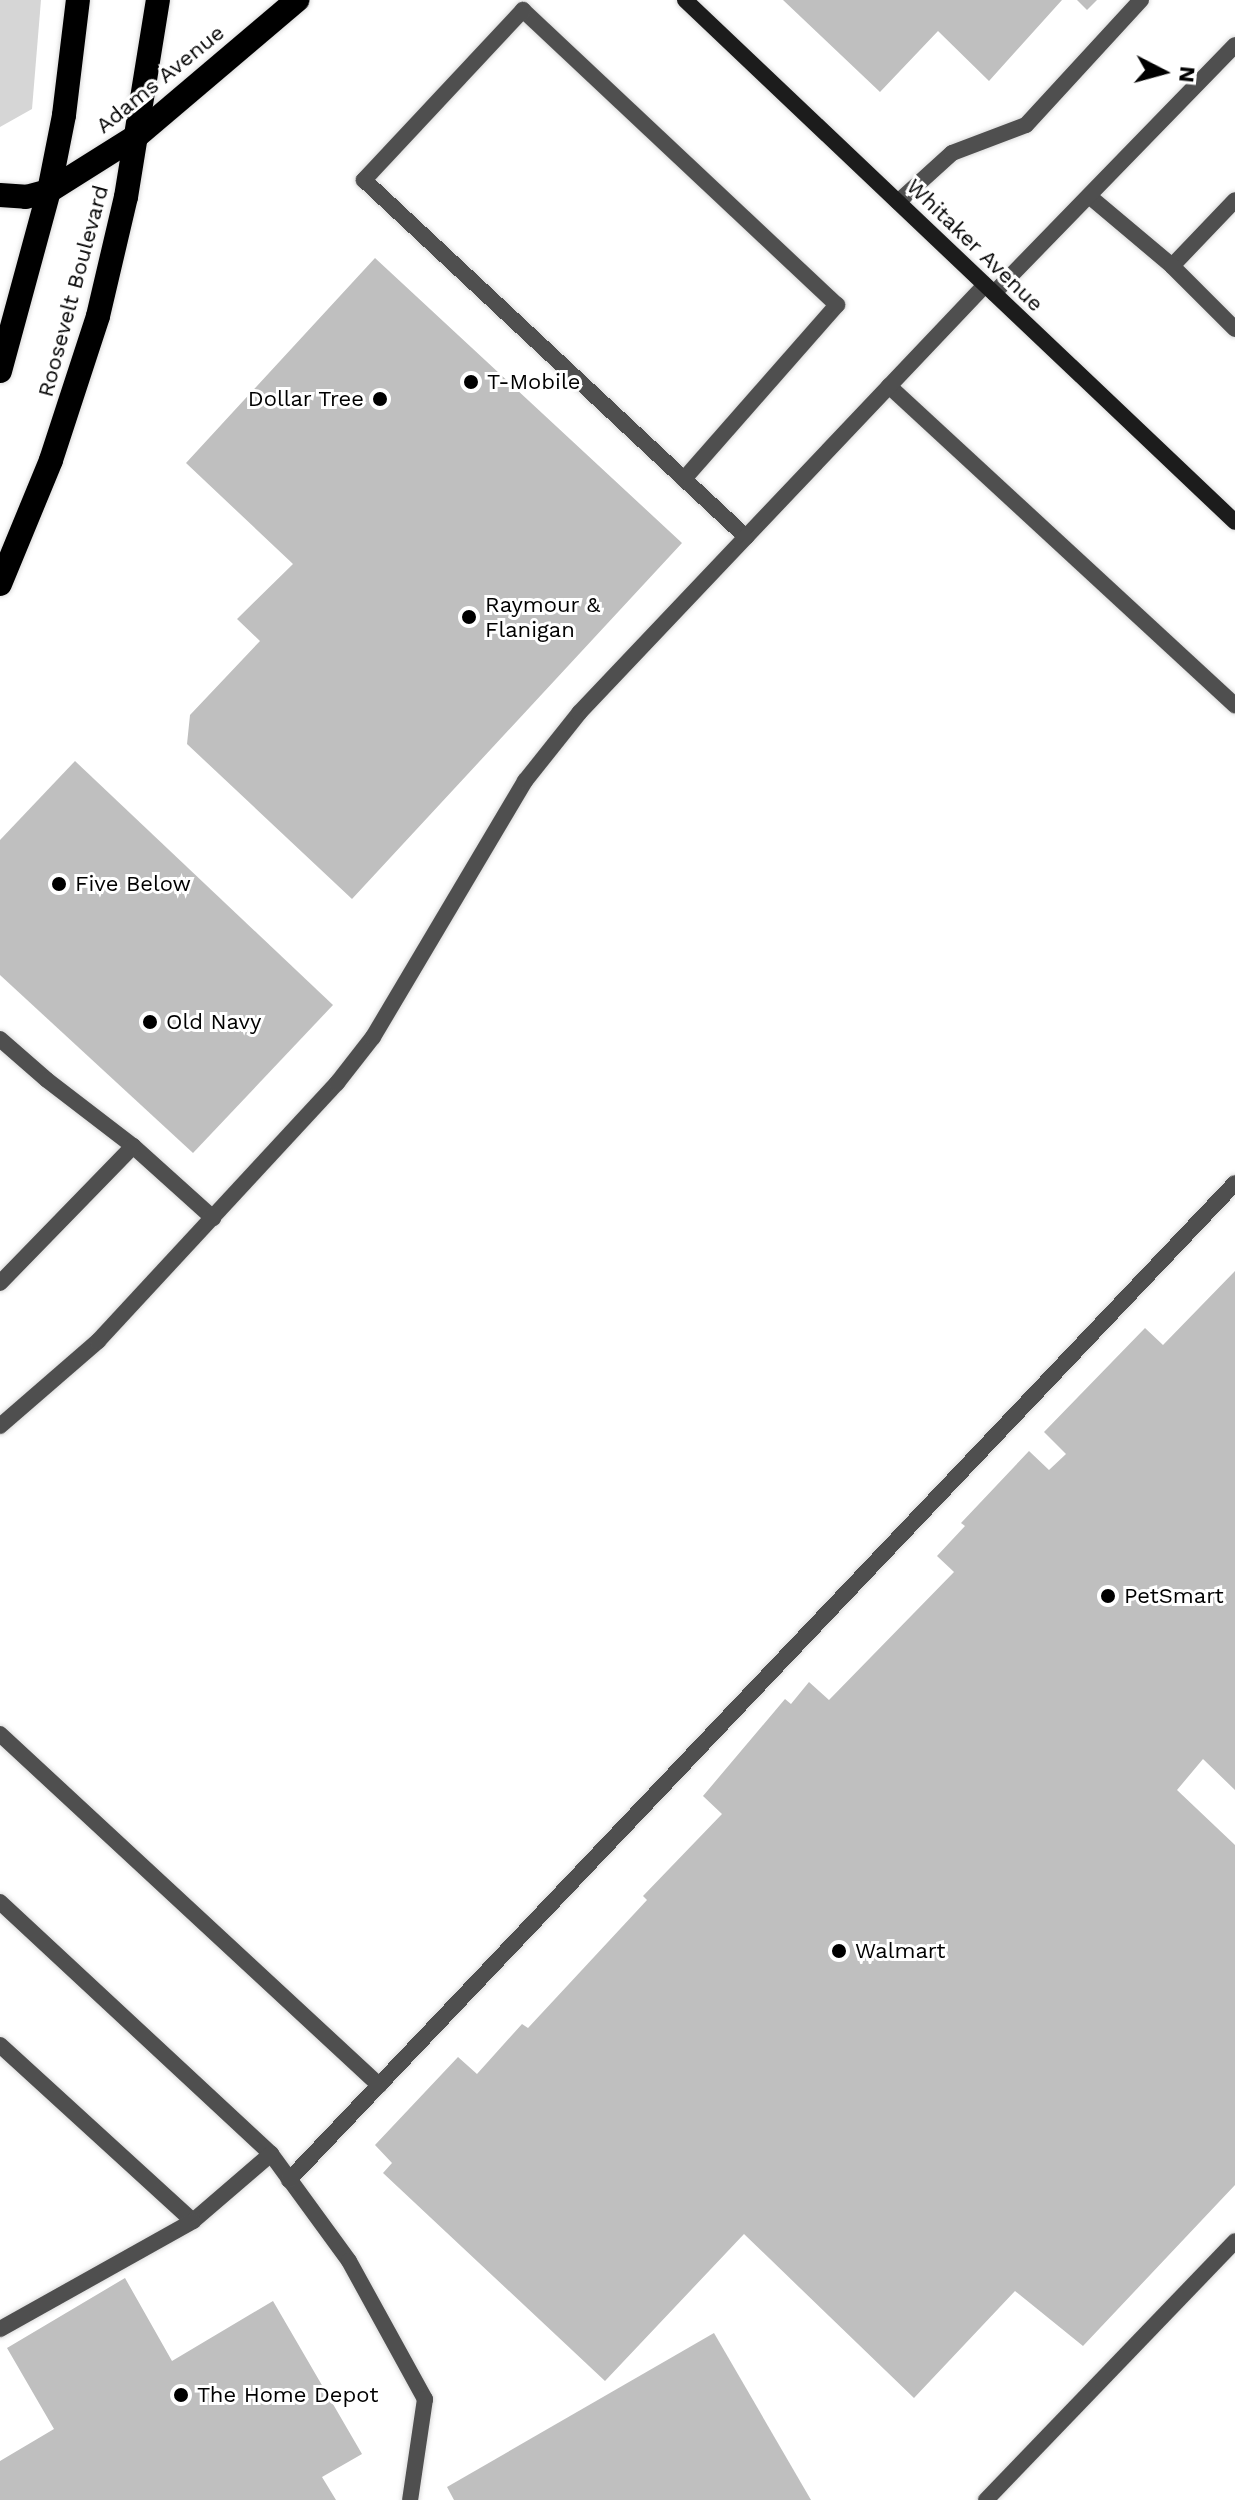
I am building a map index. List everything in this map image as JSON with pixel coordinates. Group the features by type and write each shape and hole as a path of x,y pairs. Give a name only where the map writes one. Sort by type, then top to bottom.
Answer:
{"highway":[{"path":"0,371 49,191 64,115 78,0"},
{"name":"Roosevelt Boulevard","path":"0,584 77,388 98,316 138,135 158,0"},
{"name":"Adams Avenue","path":"49,191 138,135 297,0"},
{"path":"0,195 26,197 49,191"}],"street":[{"name":"Whitaker Avenue","path":"685,0 1235,522"}],"lane":[{"path":"898,202 952,153 1026,125 1141,0"},
{"path":"684,479 837,305 523,10 364,180 746,537"},
{"path":"0,1426 98,1341 337,1083 373,1037 525,781 579,713 889,386 1089,196 1235,45"},
{"path":"1089,196 1172,266 1235,329"},
{"path":"1172,266 1235,200"},
{"path":"889,386 1235,705"},
{"path":"0,1039 47,1080 133,1146 213,1218"},
{"path":"0,1283 133,1146"},
{"path":"289,2180 1235,1183"},
{"path":"0,1734 379,2085"},
{"path":"0,1902 271,2154 349,2261 425,2399 410,2500"},
{"path":"0,2045 193,2221"},
{"path":"0,2329 193,2221 271,2154"},
{"path":"986,2500 1235,2241"}],"shaded area":[{"path":"0,0 41,0 32,109 0,127"}],"building":[{"path":"783,0 1062,0 989,81 938,31 880,92"},
{"path":"1077,0 1097,0 1087,10"},
{"path":"375,258 682,543 352,899 187,744 190,715 260,641 237,619 293,564 186,463"},
{"path":"75,761 333,1005 193,1153 0,975 0,840"},
{"path":"1235,1271 1235,1790 1203,1759 1177,1790 1235,1845 1235,2185 1083,2346 1015,2291 914,2398 744,2234 605,2381 383,2173 392,2163 375,2145 458,2057 477,2074 522,2024 528,2028 647,1900 643,1896 722,1814 703,1796 785,1699 791,1704 809,1682 829,1700 954,1572 937,1556 965,1526 961,1523 1029,1451 1049,1470 1066,1454 1044,1432 1145,1328 1163,1345"},
{"name":"The Home Depot","path":"125,2278 172,2361 273,2301 362,2454 322,2477 336,2500 0,2500 0,2461 54,2429 7,2348"},
{"path":"714,2333 811,2500 454,2500 447,2487"}],"place":[{"name":"T-Mobile","path":"471,382"},
{"name":"Dollar Tree","path":"380,399"},
{"name":"Raymour & Flanigan","path":"469,617"},
{"name":"Five Below","path":"59,884"},
{"name":"Old Navy","path":"150,1022"},
{"name":"PetSmart","path":"1108,1596"},
{"name":"Walmart","path":"839,1951"},
{"name":"The Home Depot","path":"181,2395"}]}
